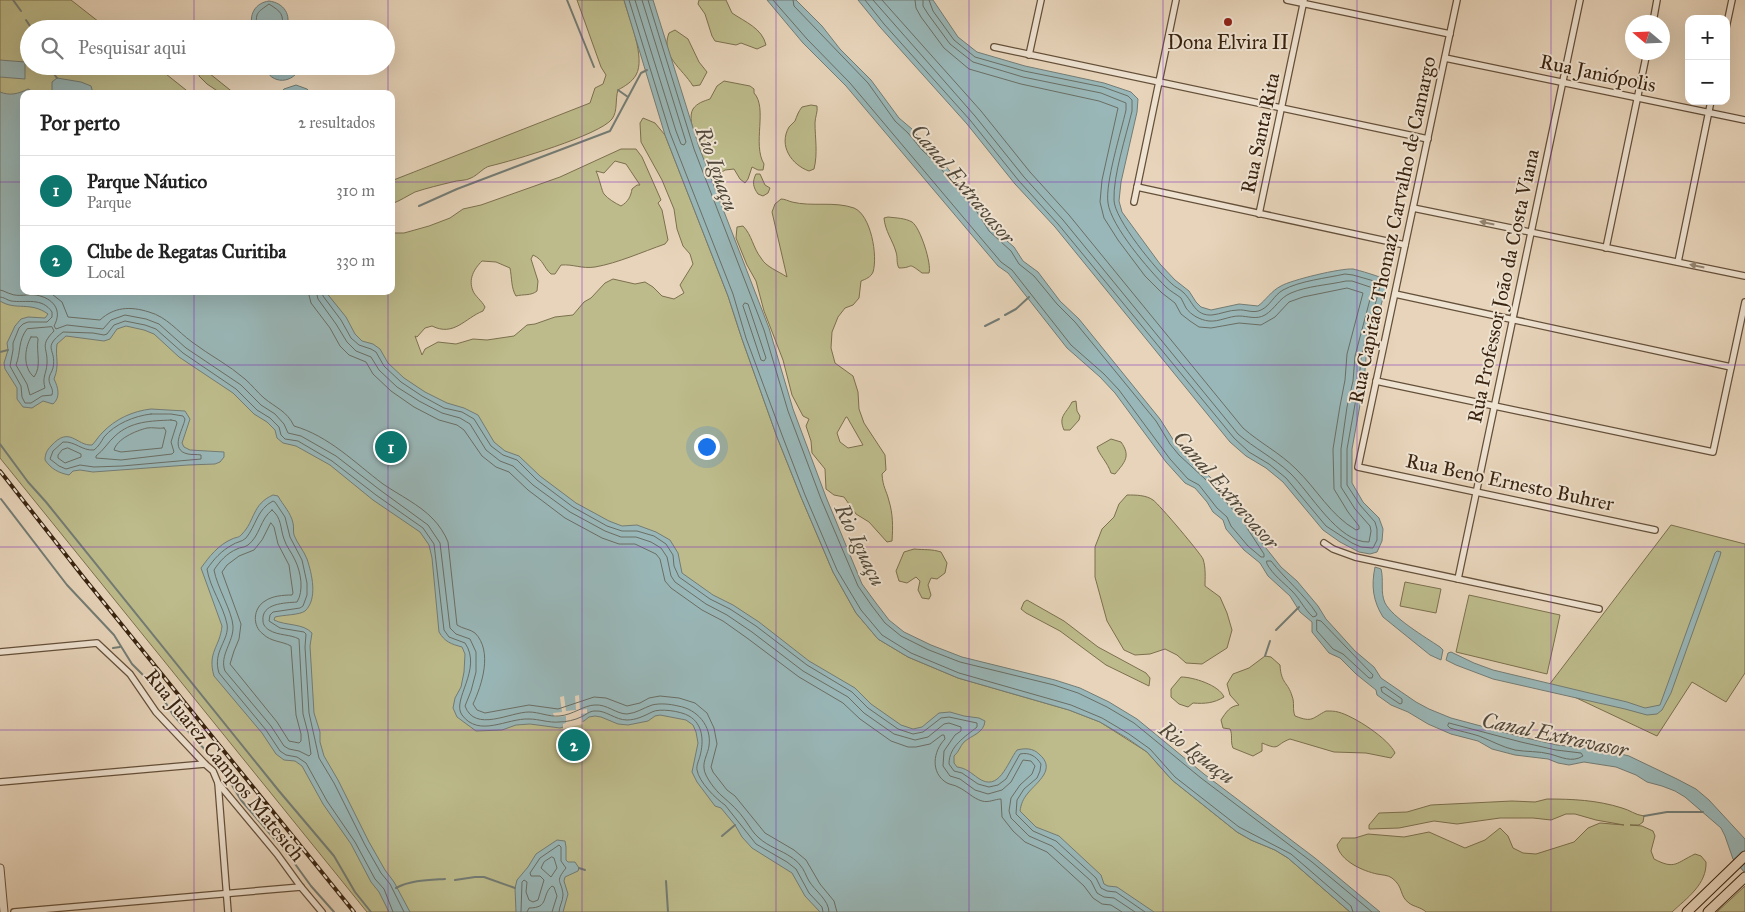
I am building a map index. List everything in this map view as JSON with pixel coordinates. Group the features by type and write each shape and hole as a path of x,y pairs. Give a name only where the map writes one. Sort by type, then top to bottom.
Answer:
{"main road":[{"path":"1687,912 1745,856"},
{"path":"1708,912 1745,876"}],"street":[{"path":"1029,55 1041,0"},
{"path":"1134,202 1176,0"},
{"path":"1286,0 1304,2 1450,34"},
{"name":"Rua Capitão Thomaz Carvalho de Camargo","path":"1358,466 1457,0"},
{"name":"Rua Professor João da Costa Viana","path":"1458,579 1580,0"},
{"path":"1655,15 1658,0"},
{"path":"1729,15 1732,0"},
{"name":"Rua Santa Rita","path":"1259,214 1304,2"},
{"path":"994,47 1428,139"},
{"name":"Rua Janiópolis","path":"1445,58 1745,120"},
{"path":"1606,248 1645,60"},
{"path":"1678,262 1710,105"},
{"path":"1137,187 1405,246"},
{"path":"1413,208 1745,276"},
{"path":"1395,294 1731,367"},
{"path":"1376,381 1713,452 1745,302"},
{"name":"Rua Beno Ernesto Buhrer","path":"1358,466 1655,530"},
{"path":"1324,543 1333,549 1350,555 1599,609"},
{"name":"Rua Juarez Campos Matesich","path":"0,652 97,643 130,674 156,712 205,764 214,771 218,782 322,912"},
{"path":"0,782 205,764"},
{"path":"218,782 228,912"},
{"path":"0,868 4,912"},
{"path":"14,912 301,887"}],"shaded area":[{"path":"0,0 71,0 97,20 20,20 20,75 167,75 186,90 20,90 20,295 395,295 395,233 404,233 429,226 450,218 463,209 481,205 560,177 621,149 636,149 642,157 661,200 658,203 662,210 668,240 665,244 595,267 561,265 555,274 551,274 539,259 533,255 531,259 538,281 537,291 516,296 512,286 510,268 496,262 482,261 474,271 471,282 474,293 485,307 483,311 453,328 440,329 432,326 425,328 417,337 415,336 422,355 425,349 438,342 456,344 473,339 487,340 514,336 527,325 555,317 573,315 605,283 613,279 635,284 645,282 662,296 674,299 684,293 680,285 693,264 690,254 683,246 677,229 674,209 662,180 641,142 640,123 643,118 655,123 665,135 728,296 777,437 833,572 856,613 878,639 908,657 958,678 1069,710 1100,722 1147,752 1172,780 1237,832 1288,858 1350,912 367,912 0,458","holes":["615,161 626,164 640,185 632,189 629,199 621,206 604,194 596,171 604,173"]},
{"path":"577,0 624,0 633,28 638,49 639,68 632,80 618,90 615,112 612,119 574,140 488,167 469,179 454,181 415,192 395,202 395,179 590,103 595,88 603,84 606,75 601,67"},
{"path":"699,0 726,0 732,13 757,30 766,45 757,49 741,43 736,45 715,41 705,14 698,4"},
{"path":"675,30 688,39 699,62 707,72 700,85 693,86 670,55 667,41 669,33"},
{"path":"211,75 230,90 216,90 199,76"},
{"path":"724,81 750,86 754,89 760,108 759,147 764,164 763,170 752,167 745,183 734,169 725,170 717,175 709,173 691,123 693,109 703,101 710,99 717,86"},
{"path":"817,106 815,123 816,151 814,169 809,171 797,164 788,154 785,141 789,127 795,121 802,107"},
{"path":"756,174 760,174 765,185 770,188 768,193 763,196 758,194 754,187"},
{"path":"781,199 807,204 846,206 860,212 869,227 875,256 873,272 870,277 861,281 859,298 853,305 845,308 838,317 832,332 831,348 835,363 853,376 858,392 859,409 864,423 885,455 886,470 882,474 891,511 892,541 887,542 869,522 856,514 844,497 834,495 826,489 825,469 812,453 811,441 806,426 809,419 803,416 792,395 783,360 764,311 756,281 736,238 737,227 743,226 763,261 787,277 772,212 775,204","holes":["847,417 863,445 848,448 840,442 837,433"]},
{"path":"884,218 900,218 915,225 927,254 929,273 922,273 912,266 899,268 896,252 885,223"},
{"path":"1076,401 1077,411 1080,416 1079,420 1070,430 1064,430 1062,418 1072,402"},
{"path":"1111,439 1121,442 1126,451 1126,459 1115,474 1111,473 1097,447"},
{"path":"1127,495 1150,498 1157,503 1201,555 1205,566 1205,586 1220,597 1232,630 1227,648 1202,664 1186,663 1177,655 1165,649 1150,654 1135,655 1124,650 1107,621 1095,577 1095,547 1102,529 1114,517 1119,504"},
{"path":"1671,525 1745,544 1745,673 1726,702 1692,682 1657,736 1549,685"},
{"path":"914,549 941,552 947,563 945,573 937,579 931,578 928,585 931,595 929,599 922,598 918,590 920,581 916,577 907,583 899,581 896,571 904,552"},
{"path":"1405,582 1441,589 1436,613 1400,606"},
{"path":"1469,595 1560,615 1547,674 1456,652"},
{"path":"1027,600 1064,621 1098,647 1146,673 1150,678 1149,686 1106,665 1060,631 1026,613 1021,609"},
{"path":"1265,656 1271,657 1280,665 1283,679 1293,699 1295,716 1309,719 1315,718 1326,711 1345,714 1379,735 1395,753 1391,758 1366,753 1334,752 1290,739 1275,747 1262,743 1262,751 1253,756 1233,748 1230,729 1223,728 1221,720 1228,710 1239,705 1230,695 1227,684 1233,674 1249,668"},
{"path":"1181,677 1192,678 1211,685 1224,697 1209,703 1193,703 1188,707 1179,704 1171,697 1171,689"},
{"path":"1547,799 1603,803 1644,816 1643,822 1639,825 1630,825 1642,826 1653,831 1655,836 1651,851 1654,859 1671,865 1695,854 1701,856 1706,862 1700,884 1672,912 1426,912 1406,900 1396,881 1353,864 1343,856 1337,845 1342,838 1355,838 1368,834 1404,837 1429,832 1465,848 1485,840 1500,828 1508,836 1513,848 1523,853 1536,854 1574,842 1588,828 1600,823 1624,825 1575,814 1566,814 1551,820 1500,818 1457,824 1434,821 1399,828 1369,829 1369,825 1379,813 1407,812 1431,805 1512,801 1535,802"},
{"path":"1745,886 1745,912 1717,912"}],"water":[{"name":"Rio Iguaçu","path":"624,0 653,0 699,147 769,328 793,409 826,497 862,584 889,620 904,632 962,657 1055,680 1080,688 1109,702 1137,719 1204,774 1315,858 1380,912 1350,912 1288,858 1237,832 1172,780 1147,752 1100,722 1069,710 958,678 908,657 878,639 856,613 833,572 777,437 728,296 665,135"},
{"path":"767,0 796,0 871,80 899,118 940,159 981,209 992,228 1014,247 1023,261 1038,272 1060,301 1079,319 1160,419 1183,452 1209,476 1238,508 1246,510 1262,543 1281,567 1297,581 1318,606 1326,619 1355,651 1374,667 1381,678 1416,702 1451,718 1557,745 1605,750 1629,756 1696,789 1709,800 1745,839 1745,873 1733,859 1721,828 1685,797 1675,791 1647,782 1636,775 1616,767 1584,762 1569,765 1548,759 1515,755 1492,749 1478,741 1451,734 1391,705 1377,695 1376,690 1340,658 1329,653 1312,632 1312,622 1300,612 1290,596 1268,576 1260,563 1244,550 1226,529 1223,520 1213,512 1195,488 1185,483 1166,462 1115,393 1067,348 1008,273 998,266 846,86 803,43"},
{"path":"858,0 933,0 958,37 977,52 1025,66 1104,83 1131,92 1138,99 1137,112 1121,182 1119,201 1122,212 1160,264 1189,291 1201,307 1211,310 1239,304 1258,306 1274,290 1281,286 1338,270 1353,269 1386,280 1387,284 1366,358 1364,383 1352,449 1352,483 1363,502 1379,518 1383,529 1382,541 1377,552 1370,554 1359,552 1323,530 1283,482 1266,468 1246,456 1230,442 1055,227 1015,184 967,124"},
{"path":"264,2 274,2 283,7 288,20 251,20 256,7"},
{"path":"0,60 20,62 20,75 25,75 25,79 0,77"},
{"path":"270,75 294,75 282,80"},
{"path":"57,78 81,82 91,86 92,90 52,90 52,82"},
{"path":"296,85 308,90 283,90"},
{"path":"0,92 14,94 20,92 20,295 328,295 346,317 355,334 362,341 373,344 380,349 388,363 404,378 425,392 447,403 478,415 494,442 505,451 519,456 540,476 576,503 609,521 622,526 637,525 670,540 678,553 682,573 713,595 759,622 809,661 855,688 871,704 901,725 913,729 922,727 939,713 950,712 985,721 980,731 964,742 954,756 954,763 957,767 966,770 985,782 992,782 1002,774 1017,750 1029,749 1037,752 1044,760 1046,770 1025,797 1020,811 1036,827 1059,836 1101,875 1104,884 1117,887 1154,912 820,912 805,896 792,873 752,848 721,808 715,806 697,782 692,772 698,743 693,725 686,720 660,715 648,721 628,725 618,724 595,716 560,728 530,724 516,725 502,730 476,731 457,717 453,708 455,698 461,687 465,654 462,647 449,642 439,632 432,558 429,545 420,532 373,500 330,465 296,446 283,443 277,438 275,430 267,422 254,414 233,393 179,357 154,334 126,326 117,329 110,339 104,341 66,336 57,344 57,369 54,379 58,392 56,401 53,404 43,401 32,408 23,407 17,399 17,388 5,369 4,363 8,350 7,343 15,326 21,319 28,317 45,318 48,314 35,308 6,304 0,301"},
{"path":"151,409 185,411 190,419 182,443 184,447 190,450 224,452 224,457 215,464 93,472 80,470 73,471 69,475 56,470 45,460 48,449 63,437 73,438 82,443 92,445 107,428 118,420 131,414"},
{"path":"273,495 278,496 291,516 294,535 307,559 313,586 312,600 305,611 275,617 274,620 299,626 312,633 310,646 314,713 320,732 320,742 324,756 369,842 410,912 389,912 351,844 323,804 302,766 295,761 284,760 276,754 262,733 214,676 212,661 222,626 201,568 218,548 241,535 261,503"},
{"path":"1717,551 1721,552 1720,556 1671,693 1662,710 1657,714 1647,715 1493,679 1446,660 1448,653 1451,652 1493,670 1645,708 1660,705"},
{"path":"1375,567 1381,569 1382,590 1385,603 1389,609 1410,627 1440,647 1443,650 1441,660 1430,655 1383,617 1374,593"},
{"path":"557,840 565,841 566,860 568,862 575,862 579,868 578,871 565,877 564,881 568,894 563,912 516,912 515,888 517,880 536,854"}],"pier":[{"path":"579,695 580,710 587,709 587,713 581,714 583,724 563,729 563,724 566,723 566,716 554,717 553,713 562,712 560,697 564,696 566,711 576,710 575,696"}],"waterway":[{"path":"13,0 21,11"},
{"path":"567,0 594,67"},
{"path":"419,206 457,189 610,131 641,73 647,70"},
{"path":"618,90 628,97"},
{"path":"1005,315 1016,309 1029,297"},
{"path":"985,326 999,319"},
{"path":"0,352 8,350"},
{"path":"0,444 28,482 334,856 355,892 371,912"},
{"path":"1,499 67,585 114,635 132,664 158,690 173,715 220,766 241,800 334,912"},
{"path":"1276,630 1299,607"},
{"path":"1265,656 1270,641"},
{"path":"113,648 120,647"},
{"path":"1644,816 1667,812 1703,812"},
{"path":"722,836 735,825"},
{"path":"579,868 585,870"},
{"path":"455,880 484,877 515,888"},
{"path":"396,888 414,882 445,879"},
{"path":"666,881 668,912"}],"railway":[{"path":"0,471 354,912"}],"place":[{"name":"Dona Elvira II","path":"1228,22"},
{"name":"Parque Náutico","path":"391,447"},
{"name":"Clube de Regatas Curitiba","path":"574,745"}],"water label":[{"name":"Canal Extravasor","path":"963,184"},
{"name":"Canal Extravasor","path":"1226,490"},
{"name":"Canal Extravasor","path":"1555,735"}]}
